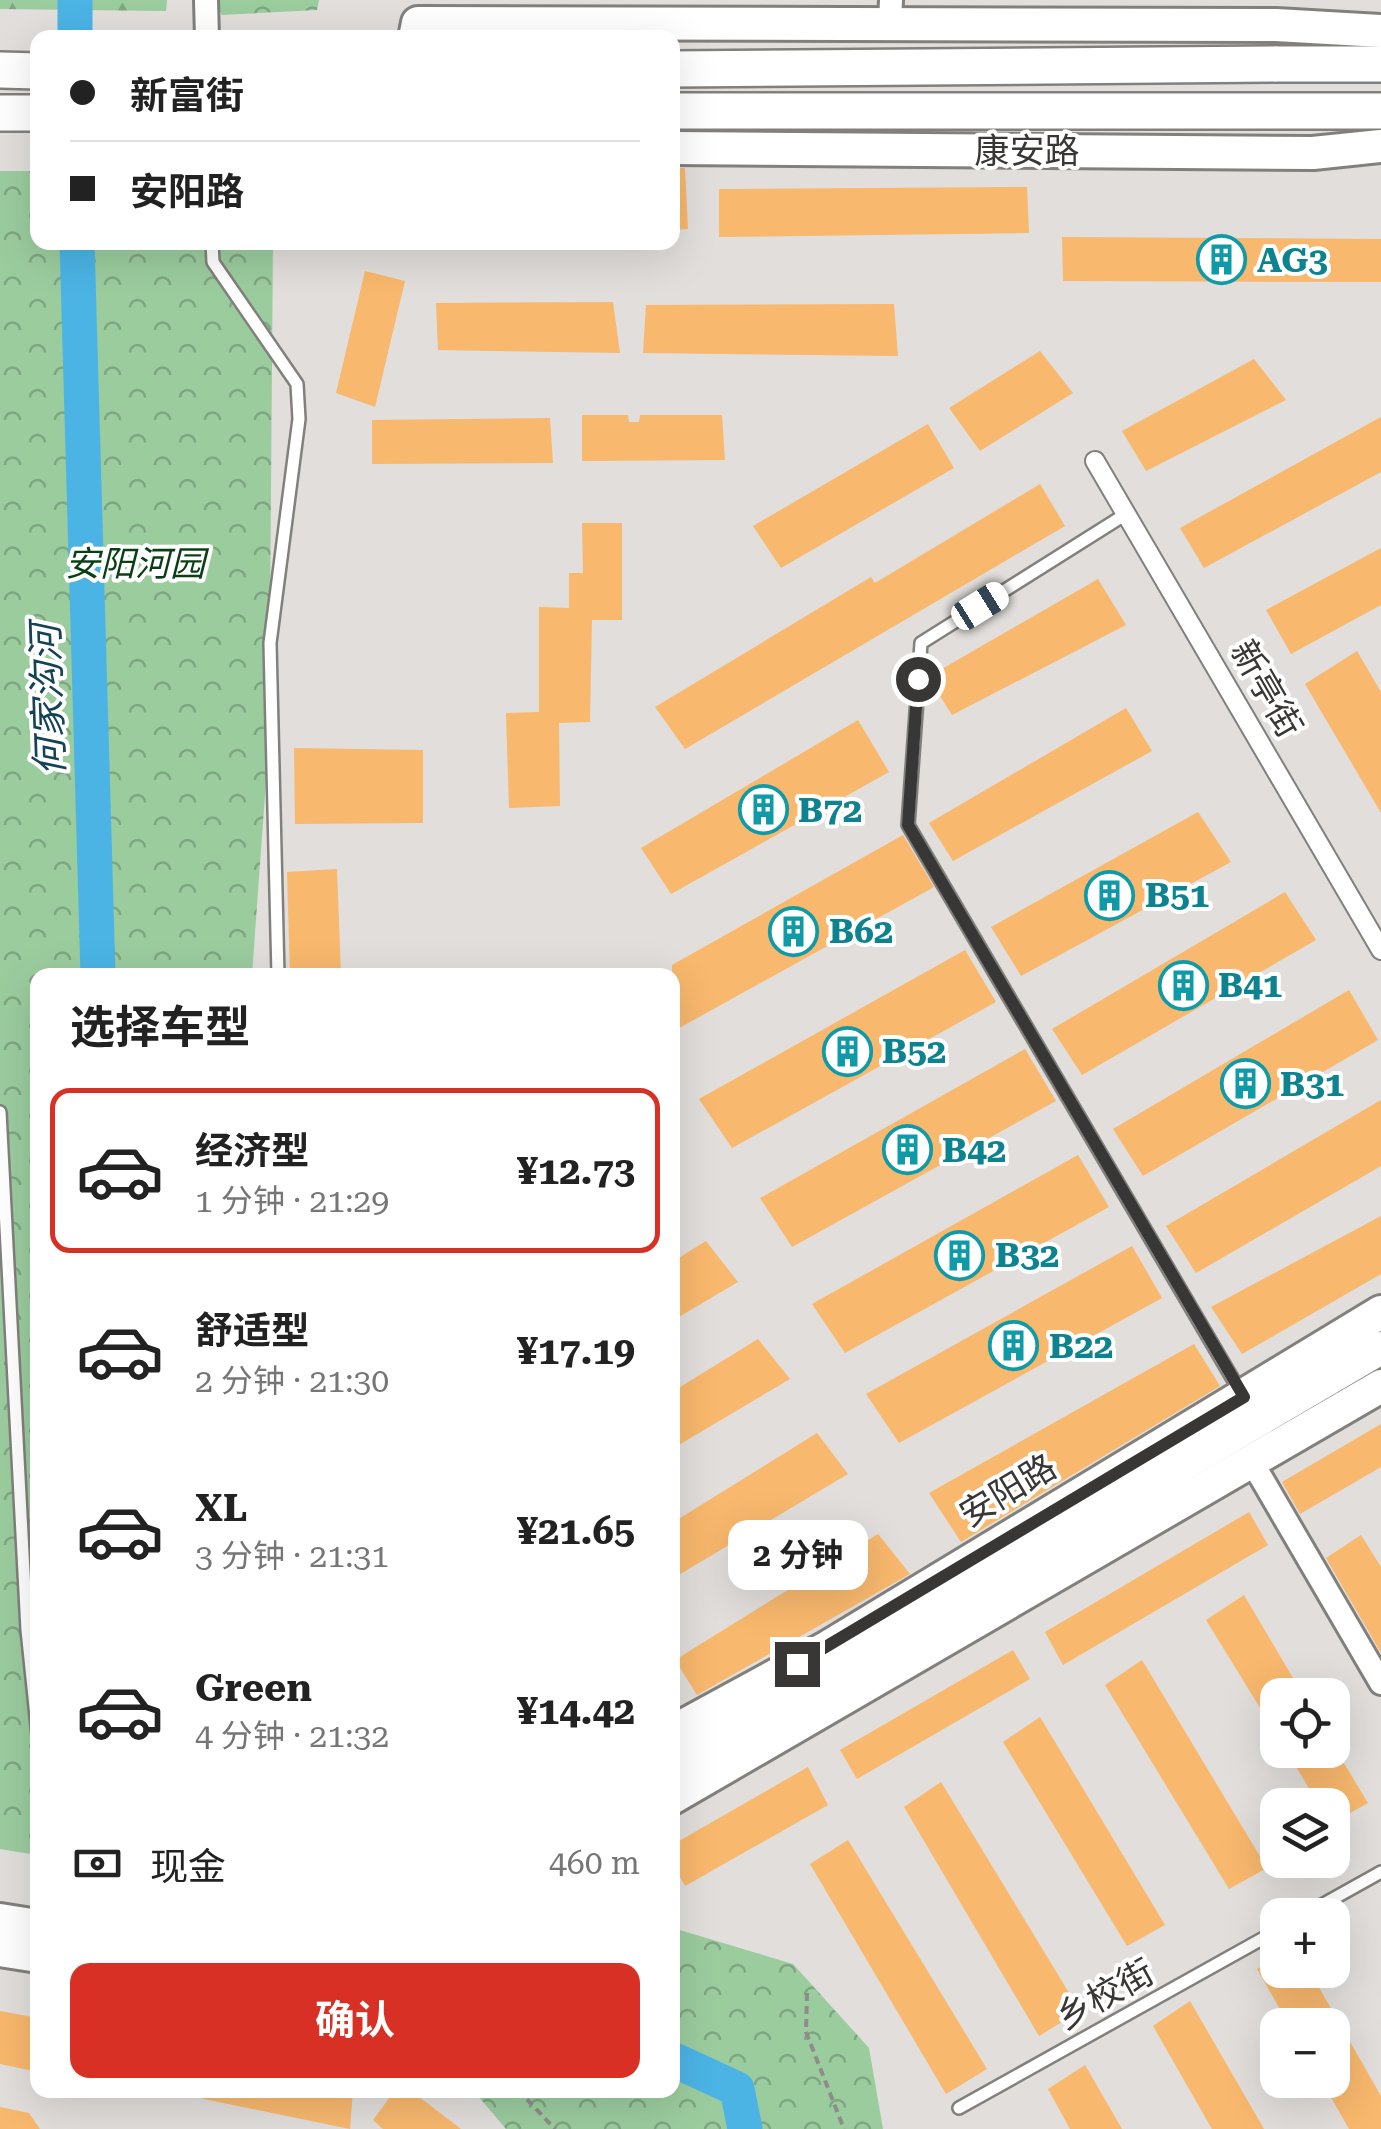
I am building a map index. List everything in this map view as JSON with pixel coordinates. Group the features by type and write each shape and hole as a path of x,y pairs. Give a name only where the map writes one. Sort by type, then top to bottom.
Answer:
{"main road":[{"path":"418,20 891,11 1381,32"},
{"path":"680,69 1381,64"},
{"name":"康安路","path":"680,111 1381,111"},
{"name":"康安路","path":"680,148 1313,153 1381,146"},
{"name":"安阳路","path":"680,1728 828,1646 1381,1312"},
{"path":"680,1760 1381,1348"},
{"path":"680,1793 1381,1386"},
{"path":"0,1898 30,1903"},
{"path":"0,1920 30,1925"},
{"path":"0,1950 30,1955"}],"street":[{"path":"206,0 207,30"},
{"name":"新亭街","path":"1095,461 1381,950"},
{"path":"1252,1462 1381,1683"}],"lane":[{"path":"212,250 213,262 297,384 299,419 270,643 278,968"},
{"path":"1126,514 921,643 908,825 1244,1397"},
{"path":"0,1112 30,1659"},
{"path":"1334,1898 1381,1872"},
{"name":"乡校街","path":"959,2108 1260,1940"}],"path":[{"path":"807,1993 806,2032 844,2129"},
{"path":"526,2098 555,2129"}],"green space":[{"path":"0,0 167,0 166,11 0,9"},
{"path":"214,0 319,0 317,10 222,15"},
{"name":"安阳河园","path":"0,171 30,171 30,250 273,250 269,739 253,968 30,968 30,1854 0,1849"},
{"path":"680,1930 793,1964 869,2048 883,2129 506,2129 480,2098 680,2098"}],"building":[{"path":"680,168 685,168 688,229 680,230"},
{"path":"1027,187 1029,233 719,237 719,189"},
{"name":"AG3","path":"1062,237 1381,239 1381,282 1063,281"},
{"path":"365,271 405,281 375,407 336,393"},
{"path":"613,302 620,353 438,350 436,303"},
{"path":"894,304 898,356 643,353 646,305"},
{"path":"1040,351 1073,393 980,451 949,408"},
{"path":"1254,359 1286,400 1146,471 1122,431"},
{"path":"582,415 628,415 629,422 639,422 640,415 722,415 725,460 582,461"},
{"path":"1381,417 1381,472 1204,568 1180,528"},
{"path":"550,418 553,463 372,464 372,420"},
{"path":"928,424 954,468 781,568 753,526"},
{"path":"1040,484 1065,526 685,749 655,707 871,577 875,583"},
{"path":"582,523 622,523 622,620 592,620 590,722 559,723 560,806 509,808 506,713 539,712 539,607 569,608 569,573 583,573"},
{"path":"1381,548 1381,605 1291,654 1266,610"},
{"path":"1098,579 1126,625 952,715 928,677"},
{"path":"1357,651 1381,692 1381,813 1305,684"},
{"path":"1126,708 1152,751 953,861 929,823"},
{"name":"B72","path":"858,720 889,772 671,894 641,848"},
{"path":"294,748 423,750 423,823 295,824"},
{"name":"B51","path":"1198,812 1231,862 1021,976 991,927"},
{"name":"B62","path":"903,835 934,887 680,1028 680,968 672,965"},
{"path":"337,869 341,968 290,968 287,872"},
{"name":"B41","path":"1285,892 1316,940 1082,1075 1052,1029"},
{"name":"B52","path":"965,950 996,1002 732,1148 699,1099"},
{"name":"B31","path":"1349,990 1378,1040 1143,1176 1113,1129"},
{"name":"B42","path":"1025,1049 1056,1101 792,1247 760,1198"},
{"path":"1381,1100 1381,1166 1196,1273 1166,1226"},
{"name":"B32","path":"1078,1155 1109,1207 845,1353 812,1304"},
{"path":"1381,1216 1381,1274 1242,1354 1211,1307"},
{"path":"706,1241 738,1282 680,1316 680,1257"},
{"name":"B22","path":"1132,1246 1162,1298 899,1443 866,1394"},
{"path":"758,1339 790,1379 680,1444 680,1387"},
{"path":"1194,1344 1220,1386 961,1542 929,1493"},
{"path":"1381,1424 1381,1467 1300,1514 1282,1482"},
{"path":"817,1433 848,1474 680,1574 680,1518"},
{"path":"1249,1512 1268,1545 1063,1665 1045,1632"},
{"path":"878,1534 910,1574 697,1695 680,1668 680,1657"},
{"path":"1361,1535 1381,1567 1381,1653 1326,1558"},
{"path":"1244,1595 1293,1678 1260,1678 1260,1708 1206,1620"},
{"path":"1013,1650 1030,1679 857,1779 840,1750"},
{"path":"1142,1660 1260,1856 1260,1872 1229,1889 1105,1685"},
{"path":"1040,1717 1165,1925 1127,1946 1003,1742"},
{"path":"808,1767 828,1805 685,1886 680,1877 680,1840"},
{"path":"1297,1768 1347,1768 1368,1803 1350,1813 1350,1788 1309,1788"},
{"path":"941,1782 1080,2011 1039,2036 904,1807"},
{"path":"848,1840 987,2069 946,2094 810,1864"},
{"path":"1268,1988 1319,1988 1331,2008 1279,2008"},
{"path":"1190,2001 1264,2129 1212,2129 1153,2026"},
{"path":"0,2011 30,2017 30,2070 0,2064"},
{"path":"1350,2042 1381,2096 1381,2129 1349,2129 1331,2098 1350,2098"},
{"path":"1085,2065 1122,2129 1070,2129 1048,2089"},
{"path":"199,2098 352,2098 350,2129"},
{"path":"389,2098 420,2098 461,2129 383,2129 373,2120"},
{"path":"0,2107 29,2113 40,2129 0,2129"}],"waterway":[{"name":"何家沟河","path":"75,0 75,30"},
{"name":"何家沟河","path":"77,250 98,968"},
{"name":"何家沟河","path":"680,2063 737,2089 745,2129"}],"place":[{"name":"AG3","path":"1222,260"},
{"name":"B72","path":"763,810"},
{"name":"B51","path":"1110,895"},
{"name":"B62","path":"794,931"},
{"name":"B41","path":"1183,985"},
{"name":"B52","path":"847,1051"},
{"name":"B31","path":"1245,1084"},
{"name":"B42","path":"907,1150"},
{"name":"B32","path":"960,1255"},
{"name":"B22","path":"1014,1346"}],"route":[{"path":"797,1664 1244,1397 908,825 918,679"}]}
